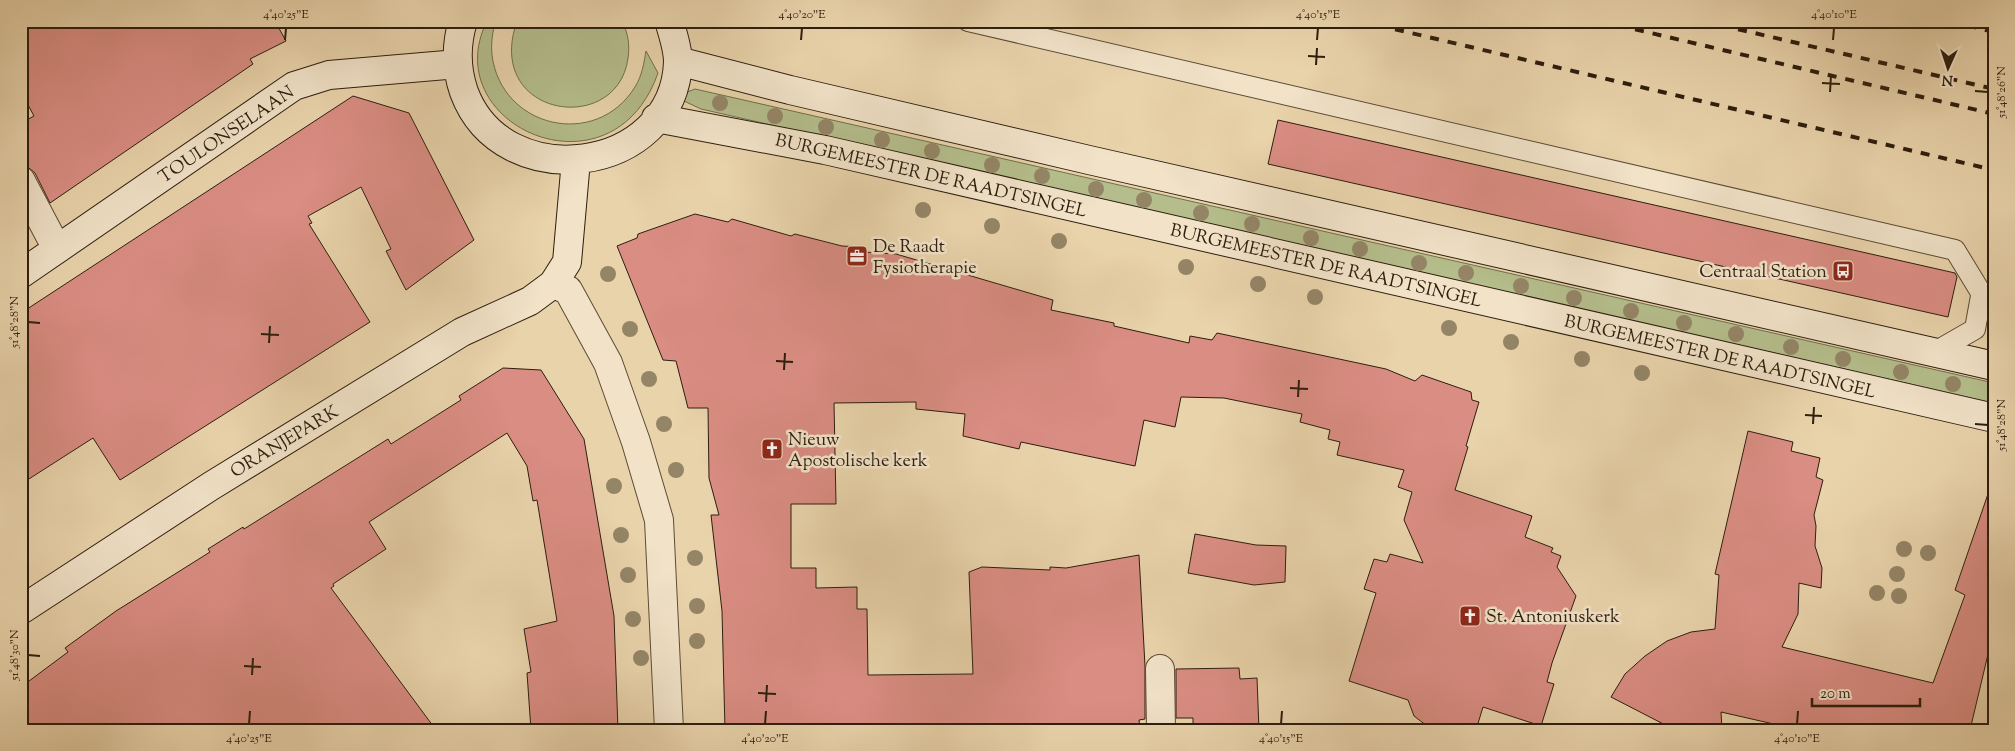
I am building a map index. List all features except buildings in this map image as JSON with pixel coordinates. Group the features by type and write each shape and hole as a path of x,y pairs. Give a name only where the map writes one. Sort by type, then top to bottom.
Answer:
{"main road":[{"path":"463,21 458,47 458,64 468,101 477,117 504,143 520,152 538,158 576,160 599,156 620,148 640,135 656,118 667,101 675,82 678,61 669,21"},
{"path":"678,61 781,88 1088,160 1994,366"},
{"name":"TOULONSELAAN","path":"21,274 294,86 329,75 458,64"},
{"name":"BURGEMEESTER DE RAADTSINGEL","path":"656,118 825,150 1994,418"},
{"path":"576,160 567,262 553,284 568,290 608,363 636,442 659,520 670,730"},
{"path":"21,181 57,249"},
{"name":"ORANJEPARK","path":"21,610 211,486 462,332 530,300 553,284"},
{"path":"1160,668 1162,730"}],"lane":[{"path":"968,21 1955,250 1981,296 1994,314"},
{"path":"1935,352 1975,330 1981,296"}],"green space":[{"path":"487,21 496,21 492,42 492,55 499,80 513,100 531,114 552,122 575,124 597,119 618,107 637,83 646,51 658,73 635,113 605,135 570,142 536,135 506,118 485,91 478,58"},
{"path":"517,21 622,21 628,39 629,53 619,83 602,99 580,107 556,105 535,96 519,79 512,54"},
{"path":"695,89 1994,383 1994,403 701,109 684,101 687,92"}],"railway":[{"path":"1360,21 1994,170"},
{"path":"1600,21 1994,114"},
{"path":"1703,21 1994,89"},
{"path":"1950,21 1994,32"}],"place":[{"name":"De Raadt Fysiotherapie","path":"857,256"},
{"name":"Centraal Station","path":"1843,271"},
{"name":"Nieuw Apostolische kerk","path":"772,449"},
{"name":"St. Antoniuskerk","path":"1470,616"}]}
